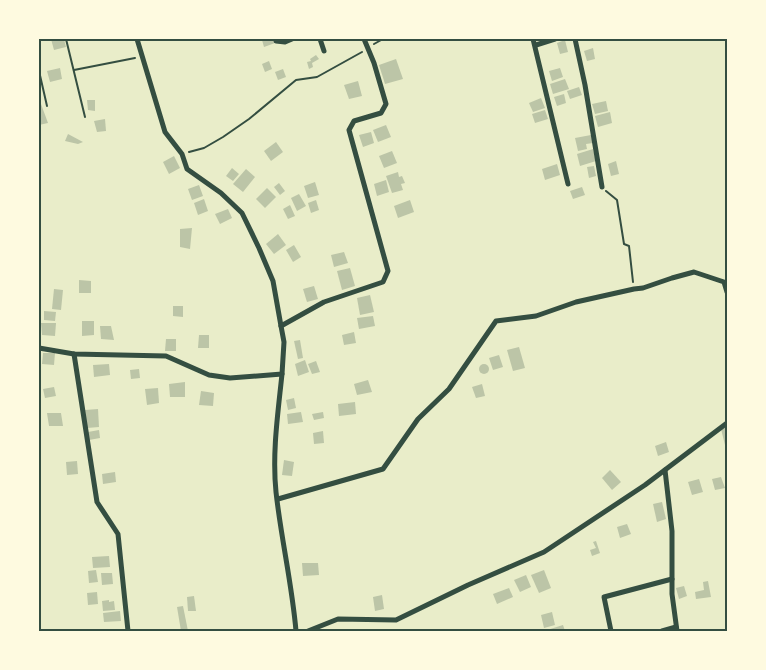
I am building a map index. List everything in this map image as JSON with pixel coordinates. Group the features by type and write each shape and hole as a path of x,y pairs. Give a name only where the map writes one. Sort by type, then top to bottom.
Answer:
{"street":[{"path":"137,39 165,132 182,154 187,169 221,193 242,214 273,281 284,342 276,434 278,499 296,631"},
{"path":"276,39 276,41 285,42 292,39"},
{"path":"320,39 324,50"},
{"path":"281,326 324,302 383,282 388,272 349,130 354,121 381,113 386,104 364,39"},
{"path":"533,39 536,45 568,184"},
{"path":"536,45 554,39"},
{"path":"575,39 585,85 602,187"},
{"path":"278,499 383,469 418,419 449,389 496,321 536,316 576,302 644,288 694,272 724,282 727,292"},
{"path":"39,348 74,354 166,356 209,375 230,378 282,374"},
{"path":"74,354 97,502 118,534 128,631"},
{"path":"308,631 338,619 396,620 468,585 544,552 665,470 727,423"},
{"path":"662,631 677,629 672,594 672,531 665,470"},
{"path":"611,631 604,597 672,579"}],"path":[{"path":"66,39 85,117"},
{"path":"182,154 204,148 223,137 249,120 296,80 317,77 383,39"},
{"path":"74,70 143,57"},
{"path":"39,71 47,106"},
{"path":"602,187 617,200 624,244 629,246 634,289"}],"building":[{"path":"51,39 64,39 66,47 54,50"},
{"path":"273,39 275,43 264,47 262,40"},
{"path":"565,40 568,52 560,54 557,43"},
{"path":"593,48 595,59 587,61 584,51"},
{"path":"316,55 319,59 312,63 313,67 309,69 307,62 311,61 310,59"},
{"path":"396,59 403,79 385,84 379,65"},
{"path":"269,61 272,69 265,72 262,64"},
{"path":"60,68 62,79 50,82 47,71"},
{"path":"560,68 563,77 552,81 549,71"},
{"path":"283,69 286,77 278,80 275,72"},
{"path":"565,79 569,89 553,94 550,84"},
{"path":"358,81 362,96 349,99 344,85"},
{"path":"579,87 582,95 570,99 567,91"},
{"path":"564,94 566,103 557,106 554,97"},
{"path":"541,98 545,108 533,112 529,103"},
{"path":"87,100 95,100 95,111 88,110"},
{"path":"606,101 608,111 595,114 592,104"},
{"path":"41,104 48,123 39,125 39,105"},
{"path":"545,110 548,119 535,123 532,114"},
{"path":"610,112 612,123 598,127 595,116"},
{"path":"105,119 106,131 97,132 94,121"},
{"path":"386,125 391,137 378,142 373,130"},
{"path":"371,132 374,143 363,147 359,135"},
{"path":"68,134 83,142 78,144 65,141"},
{"path":"591,135 593,143 586,144 587,149 578,151 575,138"},
{"path":"276,142 283,152 271,161 264,151"},
{"path":"593,149 596,161 580,166 577,154"},
{"path":"392,151 397,163 384,168 379,156"},
{"path":"174,156 180,168 169,174 163,162"},
{"path":"616,161 619,174 611,176 608,164"},
{"path":"557,164 560,175 545,180 542,169"},
{"path":"594,166 596,176 589,178 587,167"},
{"path":"232,168 239,174 233,181 226,176"},
{"path":"246,169 255,177 243,192 233,184"},
{"path":"398,172 399,177 402,176 405,183 401,184 403,190 392,193 386,176"},
{"path":"386,180 389,192 377,196 374,184"},
{"path":"315,182 319,195 308,198 304,186"},
{"path":"279,183 285,191 280,195 274,187"},
{"path":"199,185 203,196 192,200 188,189"},
{"path":"582,187 585,195 573,199 570,191"},
{"path":"267,188 276,197 265,208 256,199"},
{"path":"299,194 306,206 297,211 291,198"},
{"path":"204,199 208,211 198,215 194,203"},
{"path":"316,200 319,210 311,213 308,203"},
{"path":"410,200 414,212 398,218 394,206"},
{"path":"290,205 295,216 288,219 283,209"},
{"path":"228,209 232,218 220,224 215,214"},
{"path":"192,228 190,249 180,247 180,229"},
{"path":"278,234 286,245 274,254 266,244"},
{"path":"294,245 301,257 293,262 286,250"},
{"path":"344,252 348,263 334,267 331,255"},
{"path":"350,268 355,286 342,290 337,271"},
{"path":"79,280 91,281 91,293 79,293"},
{"path":"314,286 318,299 307,302 303,289"},
{"path":"54,289 63,290 61,310 52,309"},
{"path":"370,295 374,312 360,315 357,298"},
{"path":"173,306 183,306 183,317 173,316"},
{"path":"44,311 56,312 55,321 44,320"},
{"path":"373,316 375,326 359,329 357,318"},
{"path":"82,321 94,321 94,335 82,336"},
{"path":"41,323 56,323 55,336 42,335"},
{"path":"100,326 111,326 114,340 101,339"},
{"path":"354,332 356,343 344,345 342,335"},
{"path":"199,335 209,335 209,348 198,348"},
{"path":"166,339 176,339 176,351 165,351"},
{"path":"300,340 303,358 298,359 294,341"},
{"path":"519,347 525,368 513,371 507,350"},
{"path":"43,353 55,353 54,365 42,364"},
{"path":"499,355 503,367 493,370 489,358"},
{"path":"305,360 309,372 298,376 295,364"},
{"path":"316,361 320,372 312,374 308,364"},
{"path":"109,364 110,375 94,377 93,365"},
{"path":"484,364 489,369 484,374 479,369"},
{"path":"139,369 140,378 131,379 130,370"},
{"path":"368,380 372,392 357,395 354,384"},
{"path":"185,382 185,397 170,397 169,384"},
{"path":"482,384 485,396 476,398 472,387"},
{"path":"54,387 56,396 45,398 43,389"},
{"path":"158,388 159,403 147,405 145,389"},
{"path":"201,391 214,393 213,406 199,405"},
{"path":"294,398 296,408 288,410 286,400"},
{"path":"355,402 356,414 339,416 338,404"},
{"path":"98,409 99,427 87,428 85,410"},
{"path":"301,412 303,422 288,424 287,414"},
{"path":"323,412 324,418 314,420 312,414"},
{"path":"47,413 61,413 63,426 49,426"},
{"path":"727,427 727,445 725,445 721,429"},
{"path":"99,430 100,438 89,440 88,432"},
{"path":"323,431 324,443 314,444 313,433"},
{"path":"666,442 669,452 658,456 655,446"},
{"path":"284,460 294,462 292,476 282,475"},
{"path":"77,461 78,474 67,475 66,462"},
{"path":"610,470 621,482 612,490 602,478"},
{"path":"115,472 116,482 103,484 102,474"},
{"path":"721,477 725,488 715,490 712,479"},
{"path":"699,479 703,492 692,495 688,482"},
{"path":"662,502 666,519 657,522 653,504"},
{"path":"627,524 631,534 620,538 617,527"},
{"path":"596,541 600,553 592,556 590,550 596,548 593,542"},
{"path":"109,556 110,567 93,568 92,557"},
{"path":"302,563 318,563 319,575 303,576"},
{"path":"96,570 98,582 89,583 88,571"},
{"path":"544,570 551,588 539,593 531,575"},
{"path":"101,573 112,573 113,584 102,585"},
{"path":"526,575 531,587 520,592 514,580"},
{"path":"708,581 711,597 696,599 695,592 704,590 703,582"},
{"path":"684,586 687,596 679,599 676,588"},
{"path":"509,588 513,597 497,604 493,594"},
{"path":"97,592 98,604 88,605 87,593"},
{"path":"382,595 384,609 375,611 373,597"},
{"path":"194,596 196,611 188,611 187,597"},
{"path":"109,600 109,602 114,601 115,610 103,611 102,601"},
{"path":"183,606 188,631 181,631 177,607"},
{"path":"120,611 121,621 104,622 103,613"},
{"path":"552,612 555,625 544,628 541,615"},
{"path":"563,625 565,631 544,631"}]}
